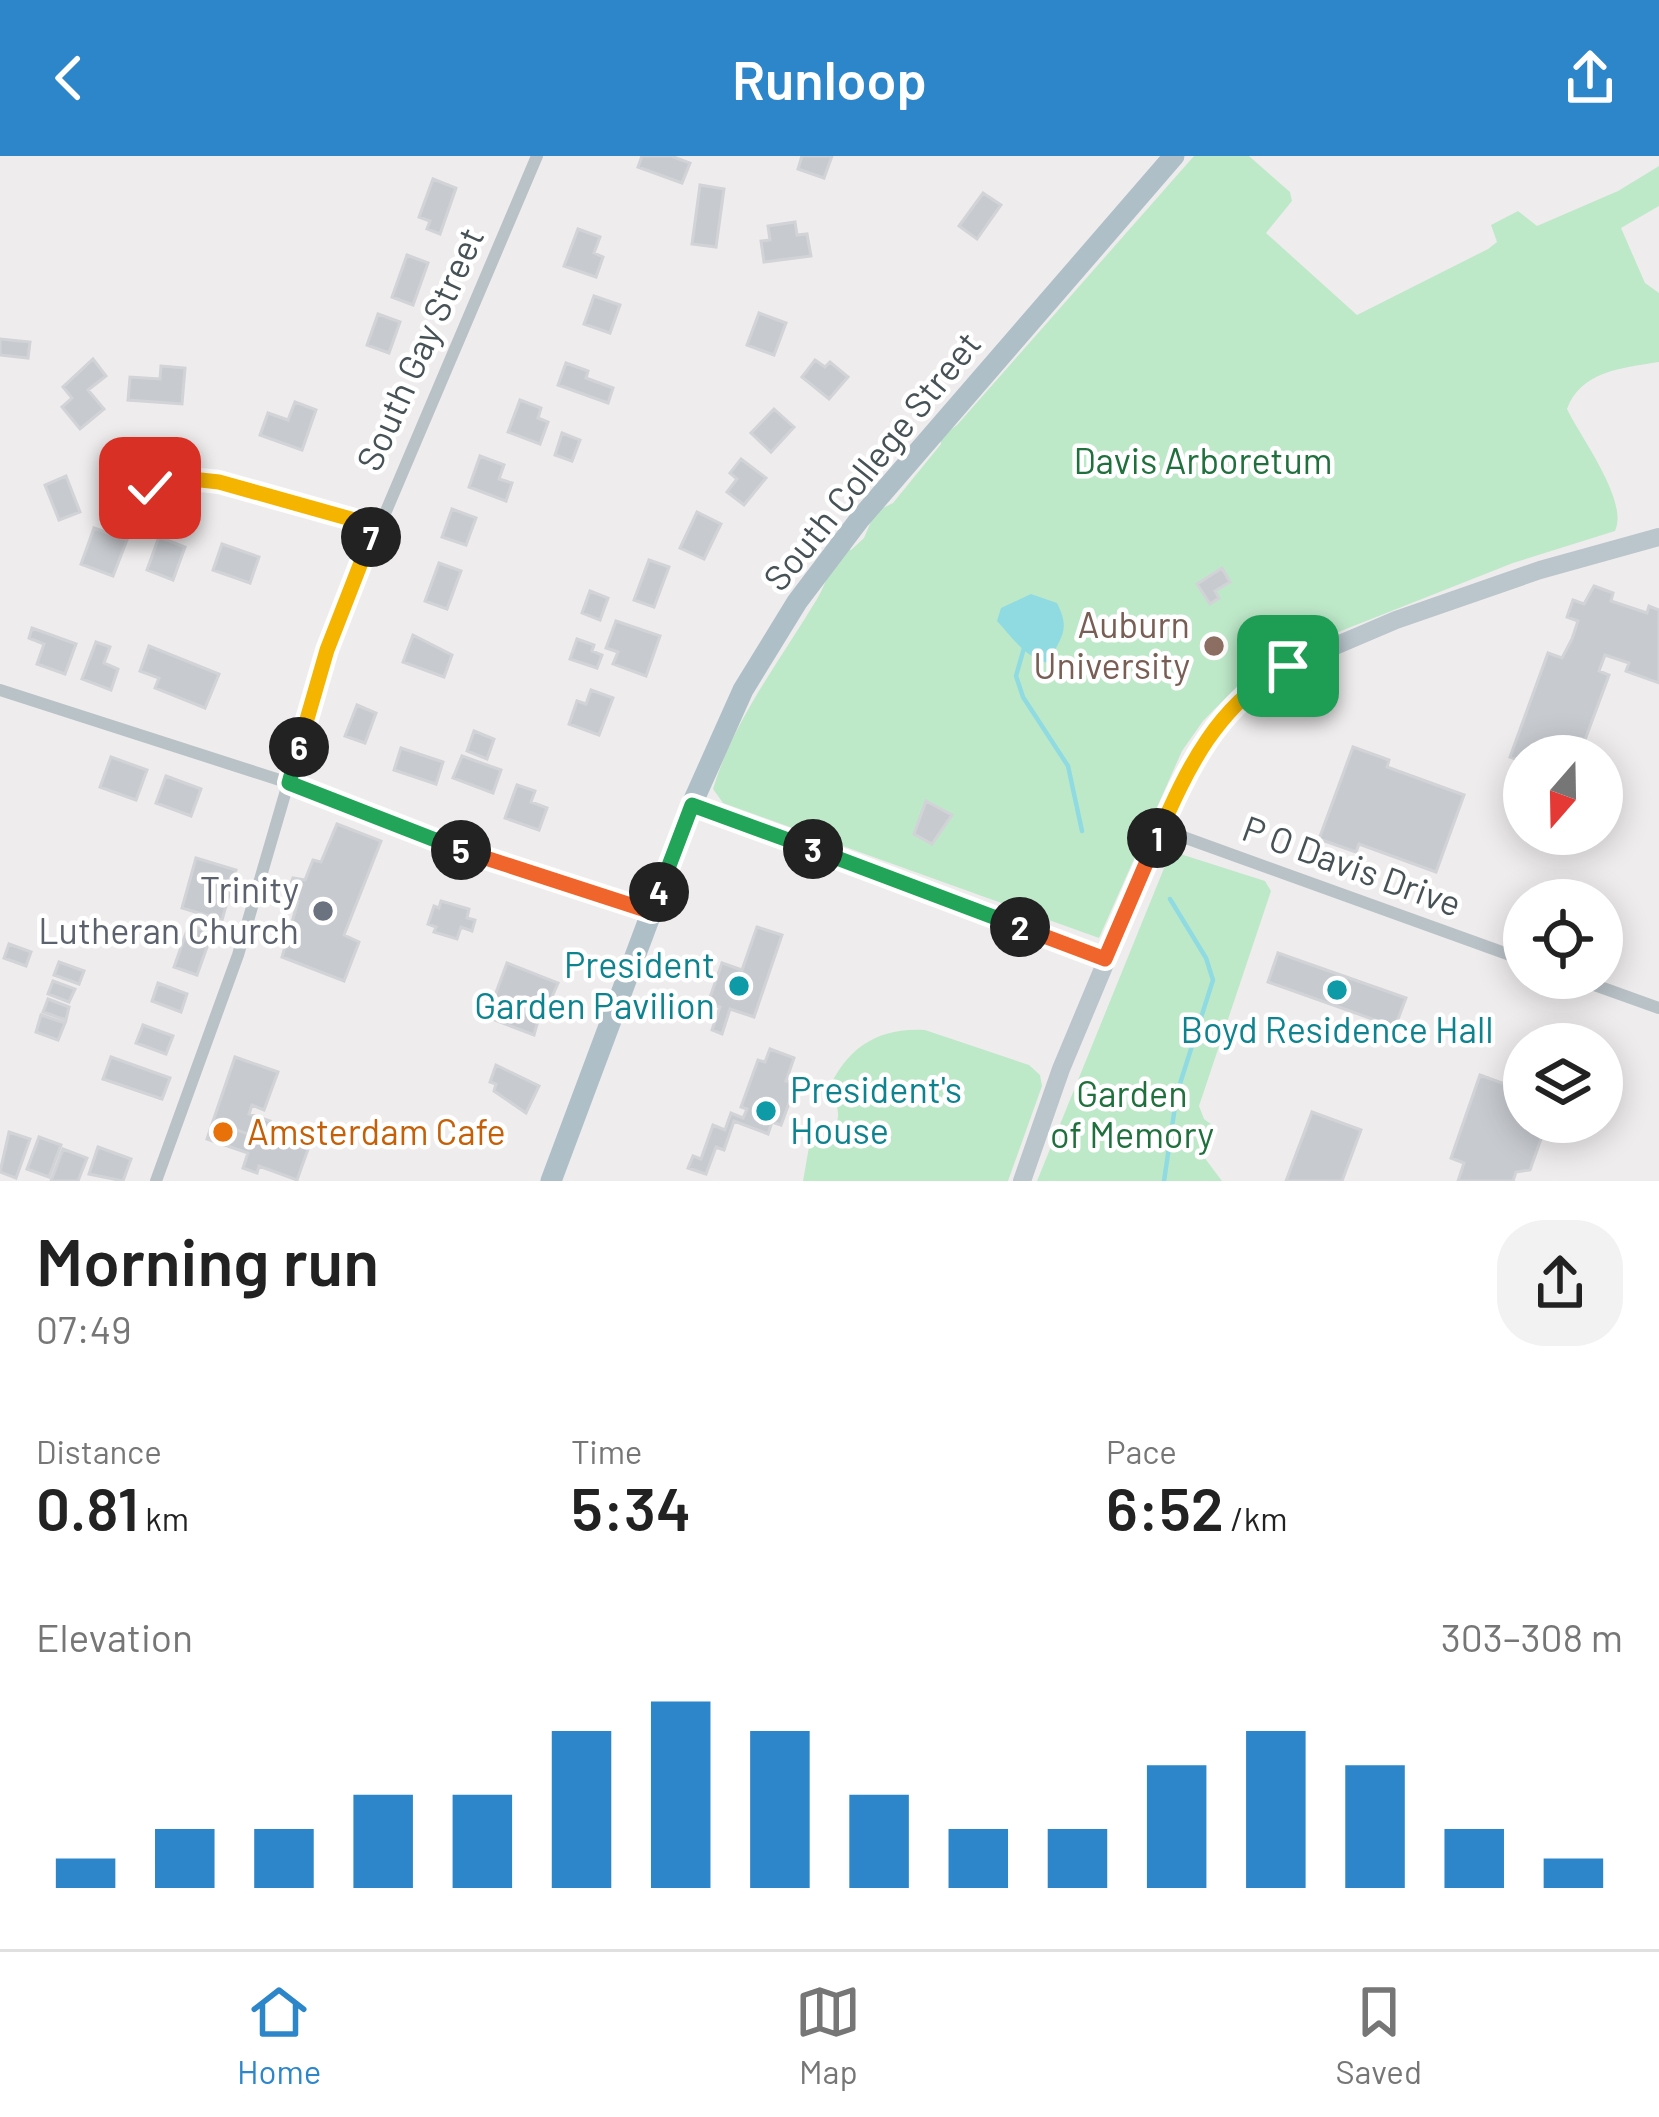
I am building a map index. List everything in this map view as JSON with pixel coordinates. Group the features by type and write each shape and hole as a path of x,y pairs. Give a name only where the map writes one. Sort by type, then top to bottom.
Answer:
{"main road":[{"name":"South College Street","path":"551,1181 727,720 797,602 925,441 1174,156"}],"street":[{"name":"South Gay Street","path":"156,1181 238,956 327,650 537,156"},
{"path":"164,476 219,482 376,526"},
{"path":"1022,1181 1105,959 1184,776 1217,723 1263,680 1396,620 1540,570 1659,537"},
{"path":"0,690 289,783 517,871 652,912"},
{"path":"692,805 1105,959"},
{"name":"P O Davis Drive","path":"1161,829 1503,952"},
{"path":"1623,995 1659,1008"}],"green space":[{"name":"Davis Arboretum","path":"1194,156 1249,156 1290,192 1292,201 1266,233 1357,315 1488,249 1497,242 1491,225 1518,211 1537,226 1618,191 1659,166 1659,206 1621,228 1645,283 1659,293 1659,362 1617,369 1593,379 1573,396 1567,409 1610,487 1618,518 1615,531 1513,563 1260,663 1203,721 1182,751 1099,938 723,803 713,789 733,738 820,593 840,547 851,550 864,538 875,512 893,503 941,444 941,437 957,425"},
{"name":"Garden of Memory","path":"1171,851 1265,881 1271,891 1199,1106 1204,1119 1215,1127 1204,1157 1222,1181 1037,1181"},
{"path":"925,1030 1029,1065 1040,1075 1042,1086 1008,1181 803,1181 810,1141 827,1135 837,1123 837,1107 828,1091 844,1063 878,1037"}],"water":[{"path":"1031,594 1057,603 1061,613 1062,634 1049,663 1026,652 997,621 1001,608"}],"building":[{"path":"642,156 671,156 690,163 682,183 638,167"},
{"path":"802,156 832,156 824,178 798,169"},
{"path":"433,179 456,188 440,234 427,229 430,221 419,217"},
{"path":"700,185 724,189 716,247 692,244"},
{"path":"983,193 1001,205 977,239 959,226"},
{"path":"795,222 797,235 807,234 811,256 764,262 761,241 770,240 768,226"},
{"path":"578,229 600,237 594,253 603,257 596,277 564,266"},
{"path":"407,255 428,263 413,305 392,297"},
{"path":"594,296 620,305 610,333 584,324"},
{"path":"759,313 786,323 774,355 747,345"},
{"path":"378,314 400,322 389,353 367,345"},
{"path":"0,339 30,342 28,358 0,355"},
{"path":"93,359 106,376 88,390 104,409 80,429 62,407 72,398 63,387"},
{"path":"815,360 825,367 830,362 848,377 829,399 802,377"},
{"path":"566,363 588,371 586,378 613,388 608,403 558,385"},
{"path":"161,366 185,368 182,404 128,400 130,377 160,379"},
{"path":"520,400 541,408 538,418 548,422 540,444 508,432"},
{"path":"295,402 316,410 302,450 260,435 268,413 288,420"},
{"path":"774,409 794,427 771,452 751,433"},
{"path":"562,433 580,440 572,461 555,455"},
{"path":"480,456 504,465 499,479 512,483 506,501 469,487"},
{"path":"741,459 766,478 744,505 727,492 737,479 730,473"},
{"path":"66,476 80,512 59,520 45,485"},
{"path":"452,509 476,518 466,545 442,537"},
{"path":"697,512 721,524 704,559 680,548"},
{"path":"94,528 127,540 113,576 81,564"},
{"path":"159,537 185,547 173,580 147,570"},
{"path":"222,544 259,557 250,583 213,570"},
{"path":"649,560 669,567 654,607 634,600"},
{"path":"439,563 461,571 447,609 425,601"},
{"path":"1222,568 1230,582 1215,591 1219,598 1210,604 1197,584"},
{"path":"1594,586 1613,593 1611,601 1647,613 1649,606 1659,610 1659,683 1626,671 1629,663 1605,655 1599,671 1609,675 1587,735 1518,735 1548,653 1562,658 1572,639 1578,621 1567,617 1573,600 1584,604"},
{"path":"590,591 608,598 600,620 582,613"},
{"path":"616,621 660,636 646,676 613,664 618,652 606,648"},
{"path":"32,628 76,644 65,674 37,664 44,644 29,638"},
{"path":"413,635 452,655 444,677 403,662"},
{"path":"577,639 594,645 592,651 602,655 597,668 570,659"},
{"path":"96,642 110,647 104,663 118,669 111,690 82,679"},
{"path":"149,646 219,674 205,708 155,688 159,678 140,671"},
{"path":"591,690 613,698 599,735 569,724 577,701 586,704"},
{"path":"357,705 376,713 365,743 345,736"},
{"path":"474,731 494,739 487,759 467,751"},
{"path":"1353,747 1389,760 1387,767 1464,795 1436,872 1359,844 1356,852 1319,839"},
{"path":"401,748 443,762 436,784 394,770"},
{"path":"462,756 501,770 493,793 453,778"},
{"path":"111,757 147,770 136,800 100,787"},
{"path":"166,776 201,789 191,816 156,803"},
{"path":"517,785 535,791 531,802 547,808 539,830 505,818"},
{"path":"926,801 952,815 932,844 914,834"},
{"name":"Trinity Lutheran Church","path":"337,824 381,841 344,935 359,942 344,981 282,957 298,901 286,896 293,878 305,880 313,860 321,862"},
{"path":"196,858 236,870 222,920 182,908"},
{"path":"441,901 469,909 467,918 475,920 472,931 461,927 457,939 434,932 436,927 428,924 434,906 439,908"},
{"path":"189,925 212,933 197,975 174,967"},
{"name":"President Garden Pavilion","path":"757,927 782,935 754,1017 730,1009 722,1034 712,1030 720,1007 708,1003 722,963 742,970"},
{"path":"9,944 31,952 26,966 4,958"},
{"name":"Boyd Residence Hall","path":"1278,953 1406,998 1395,1027 1268,982"},
{"path":"59,962 84,971 79,984 54,975"},
{"path":"507,963 558,983 551,999 544,999 534,1035 487,1017"},
{"path":"53,981 75,989 69,1002 48,994"},
{"path":"158,983 187,994 181,1012 152,1001"},
{"path":"48,999 69,1007 66,1020 43,1012"},
{"path":"41,1015 65,1023 58,1040 36,1032"},
{"path":"143,1025 173,1036 166,1054 136,1043"},
{"name":"President's House","path":"770,1049 794,1058 786,1081 796,1084 781,1125 772,1122 768,1134 734,1121 724,1150 716,1147 706,1174 688,1168 693,1156 701,1159 713,1125 725,1130 731,1113 743,1118 747,1109 741,1107 758,1060 765,1062"},
{"path":"111,1057 170,1078 162,1099 103,1079"},
{"path":"235,1057 278,1072 264,1110 252,1105 249,1114 270,1121 264,1140 213,1121"},
{"path":"496,1065 539,1086 526,1113 494,1091 496,1084 490,1082"},
{"path":"1480,1075 1503,1083 1503,1143 1540,1143 1530,1170 1516,1172 1513,1181 1458,1181 1464,1163 1451,1158"},
{"path":"1312,1112 1361,1130 1342,1181 1286,1181"},
{"path":"213,1121 264,1140 268,1129 287,1136 291,1126 306,1128 304,1135 312,1138 297,1180 259,1166 257,1173 243,1168 248,1153 207,1139"},
{"path":"9,1132 30,1139 16,1178 0,1172"},
{"path":"39,1137 61,1145 49,1177 27,1169"},
{"path":"98,1147 131,1159 123,1181 89,1174"},
{"path":"63,1149 87,1158 78,1181 51,1181"}],"waterway":[{"path":"1024,648 1016,676 1023,697 1068,766 1082,831"},
{"path":"1164,1181 1177,1093 1213,980 1206,958 1170,899"}],"place":[{"name":"Auburn University","path":"1214,646"},
{"name":"Trinity Lutheran Church","path":"323,911"},
{"name":"President Garden Pavilion","path":"739,986"},
{"name":"Boyd Residence Hall","path":"1337,990"},
{"name":"President's House","path":"766,1111"},
{"name":"Amsterdam Cafe","path":"223,1132"}],"route":[{"path":"150,488 164,476 219,482 376,526 327,650 289,783 517,871 652,912 692,805 1105,959 1184,776 1217,723 1241,696 1288,666"}]}
